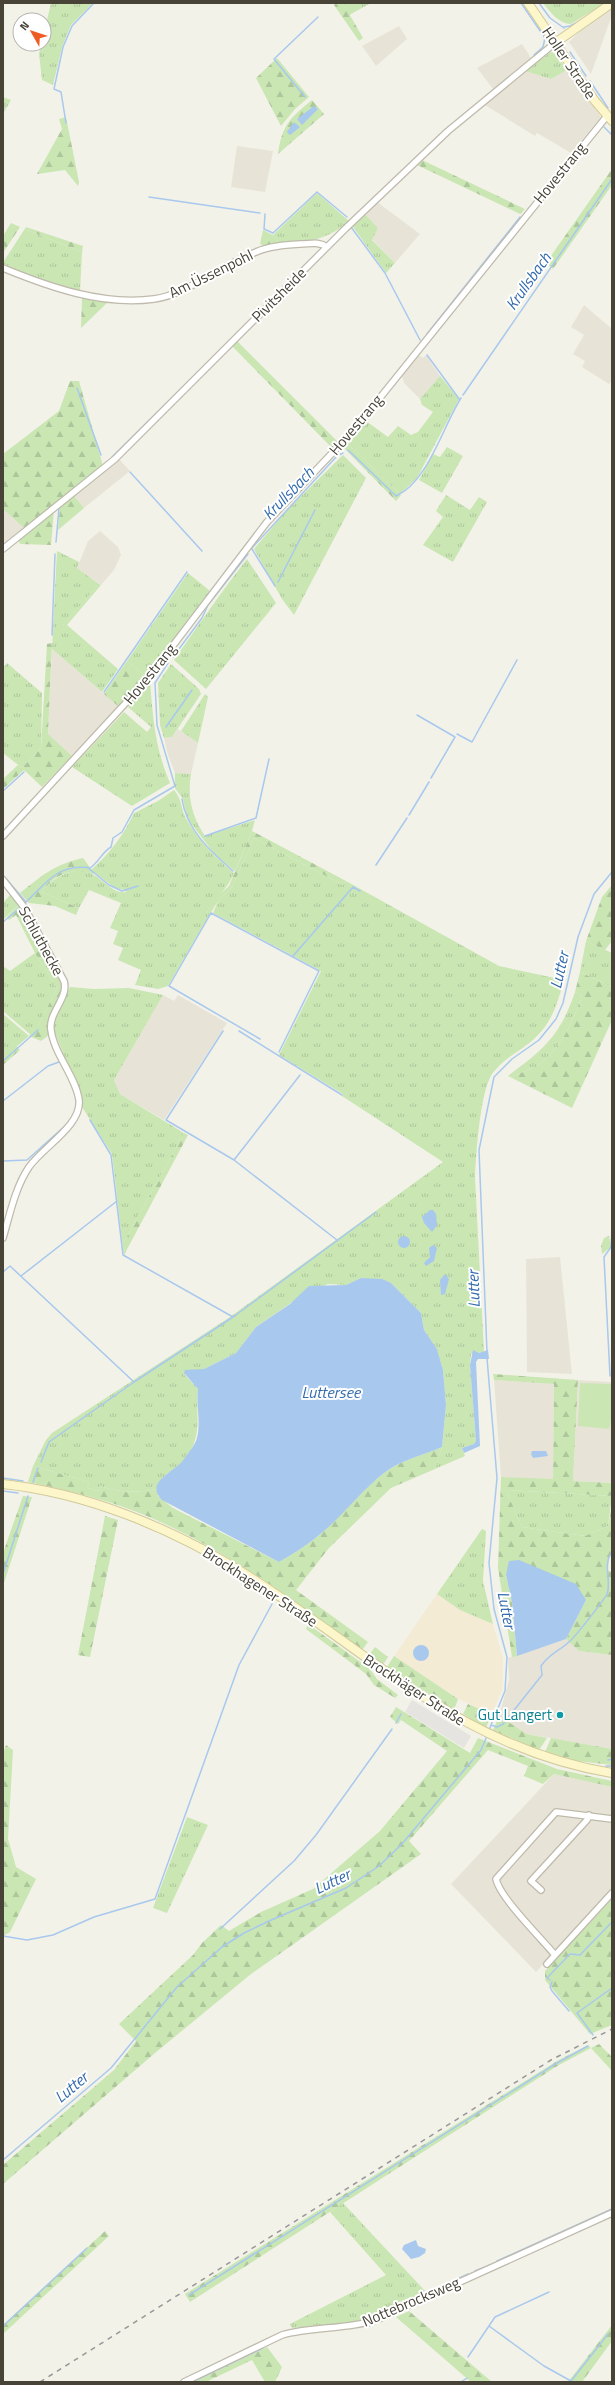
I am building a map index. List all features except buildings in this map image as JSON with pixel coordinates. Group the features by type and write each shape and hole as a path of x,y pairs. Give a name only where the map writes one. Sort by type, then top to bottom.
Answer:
{"main road":[{"name":"Holler Straße","path":"528,3 610,119"},
{"path":"555,43 612,4"},
{"name":"Brockhagener Straße","path":"3,1484 81,1500 140,1520 171,1534 243,1572 353,1650"},
{"name":"Brockhäger Straße","path":"353,1650 433,1704 499,1740 553,1760 612,1773"}],"street":[{"name":"Pivitsheide","path":"3,549 126,449 327,247 468,113 555,43"},
{"name":"Hovestrang","path":"3,836 146,681 267,522 354,430 610,119"},
{"name":"Am Üssenpohl","path":"3,268 47,285 71,292 139,301 170,295 257,251 284,246 321,243 327,247"},
{"name":"Schluthecke","path":"3,880 23,905 65,984 64,994 50,1028 53,1039 79,1100 78,1110 71,1124 38,1155 29,1167 17,1192 3,1238"},
{"path":"555,1955 510,1903 497,1885 496,1879 551,1815 560,1812 612,1819"},
{"path":"541,1890 531,1881 587,1820 589,1815"},
{"path":"547,1964 612,1893"},
{"name":"Nottebrocksweg","path":"184,2382 282,2335 295,2331 354,2326 376,2320 612,2213"}],"shaded area":[{"path":"611,8 612,15 591,74 569,42 581,30"},
{"path":"399,26 407,39 376,66 362,46"},
{"path":"522,44 531,58 493,89 477,68"},
{"path":"567,70 601,117 571,153 537,133 535,136 483,104 525,71 551,79"},
{"path":"237,146 273,151 265,192 231,187"},
{"path":"377,202 420,234 395,263 372,239 378,228 365,214"},
{"path":"584,305 612,329 612,380 609,384 582,367 585,361 573,354 584,335 571,327"},
{"path":"419,355 423,358 426,355 440,376 420,399 404,383 402,376"},
{"path":"119,459 130,471 84,508 74,496"},
{"path":"3,509 24,528 3,546"},
{"path":"100,531 118,547 121,555 114,570 101,585 77,568 88,541"},
{"path":"52,649 119,707 72,756 48,735"},
{"path":"178,729 198,743 191,774 175,773 168,755 164,738 172,737"},
{"path":"163,995 174,1001 178,995 227,1023 164,1120 120,1094 114,1080"},
{"path":"560,1257 572,1374 527,1372 526,1259"},
{"path":"494,1380 554,1384 553,1480 501,1477"},
{"path":"578,1380 612,1382 612,1483 573,1481"},
{"path":"437,1594 460,1610 493,1624 503,1658 503,1680 502,1690 492,1714 458,1699 394,1656"},
{"path":"566,1639 579,1651 612,1655 612,1749 527,1734 499,1716 509,1680 508,1658"},
{"path":"412,1700 471,1736 464,1748 405,1712"},
{"path":"554,1774 612,1787 612,1889 536,1972 451,1884"}],"green space":[{"path":"51,3 93,3 71,25 62,47 53,85 42,80 39,54 39,52 52,52 52,12 49,12"},
{"path":"336,3 343,3 363,38 359,41 334,5"},
{"path":"343,3 371,3 349,15"},
{"path":"543,3 605,3 571,24 559,20"},
{"path":"551,52 556,54 567,70 551,79 525,71"},
{"path":"277,58 309,97 295,109 281,126 256,78"},
{"path":"3,97 11,100 3,114"},
{"path":"312,100 324,114 278,154 282,136 288,123"},
{"path":"66,117 79,182 78,186 65,170 37,174 62,129 59,119"},
{"path":"422,160 525,209 520,214 417,165"},
{"path":"612,169 612,185 553,269 546,263"},
{"path":"317,193 349,221 333,233 317,239 279,244 273,235"},
{"path":"365,214 378,228 372,240 395,263 386,273 353,227"},
{"path":"11,223 20,227 3,253 3,236"},
{"path":"26,227 27,230 82,252 80,292 47,283 4,264 4,261"},
{"path":"26,227 83,246 82,252 27,230"},
{"path":"263,230 273,235 279,244 264,246 260,244"},
{"path":"85,296 109,301 81,328 82,298"},
{"path":"237,341 339,443 333,449 232,346"},
{"path":"440,376 459,399 417,478 400,494 347,443 366,421 388,437 398,426 411,435 418,432 433,412 422,405 420,399"},
{"path":"70,381 79,381 103,466 24,528 3,509 3,454 59,411"},
{"path":"347,443 401,495 396,501 343,447"},
{"path":"447,447 463,456 442,493 419,480 433,454 440,457"},
{"path":"343,455 366,478 294,615 282,599 254,549 287,510"},
{"path":"446,495 470,510 479,497 487,502 453,562 423,545 443,517 436,511"},
{"path":"74,496 84,508 58,530 60,507"},
{"path":"54,510 51,545 20,544 18,538"},
{"path":"57,551 79,562 77,568 99,584 62,626 67,625 118,669 102,692 52,649"},
{"path":"247,559 276,603 206,689 174,660"},
{"path":"188,573 210,591 145,676 127,661"},
{"path":"99,584 101,585 67,625 61,627"},
{"path":"52,643 48,734 72,756 42,787 24,770 3,789 3,779 18,765 22,768 41,748 47,644"},
{"path":"127,661 145,676 119,707 104,694"},
{"path":"7,663 42,693 41,748 22,768 3,753 3,668"},
{"path":"171,664 199,689 201,694 172,737 164,738 160,725 158,683"},
{"path":"150,681 158,745 170,783 132,806 72,767 124,712 147,732 151,727 128,707"},
{"path":"205,694 208,697 198,743 181,731"},
{"path":"175,773 191,774 190,799 197,822 205,836 255,820 252,831 235,871 216,856 187,818 183,799 175,788"},
{"path":"174,790 185,816 202,842 234,873 229,883 207,912 210,914 168,986 158,989 135,985 141,970 118,960 123,948 113,944 118,931 110,928 121,903 89,890 79,908 42,892 58,877 79,871 98,877 117,891 126,892 125,890 115,888 91,870 116,844 134,813 158,801"},
{"path":"252,831 346,881 343,885 254,838 232,887 218,901 210,914 207,912 216,898 229,886"},
{"path":"254,838 343,885 346,881 499,966 564,980 554,1010 547,1024 531,1042 497,1068 492,1074 484,1095 475,1177 484,1352 471,1354 470,1365 476,1441 474,1444 462,1448 465,1456 435,1469 442,1447 446,1405 443,1370 437,1349 424,1330 421,1313 391,1283 361,1278 346,1285 328,1284 298,1298 256,1327 236,1353 204,1369 184,1374 198,1389 196,1434 194,1443 184,1460 162,1478 156,1489 128,1492 100,1486 98,1491 87,1488 89,1482 33,1466 46,1440 52,1433 230,1317 443,1162 342,1096 343,1094 279,1055 321,971 213,913 218,901 232,887"},
{"path":"83,858 94,873 93,874 85,872 71,872 58,876 42,892 79,908 76,915 55,906 29,903 20,893 56,867"},
{"path":"612,885 612,941 605,950 586,941 602,897"},
{"path":"11,894 19,904 3,920 3,903"},
{"path":"19,904 63,984 63,990 50,1018 48,1030 49,1035 41,1041 29,1036 39,1024 57,988 35,953 16,915 9,920 7,917"},
{"path":"586,941 612,953 612,987 580,972"},
{"path":"35,953 57,988 39,1024 31,1035 3,1011 3,966 10,971"},
{"path":"580,972 612,987 612,1020 572,1108 510,1077 529,1070 547,1058 566,1033 582,996 575,992"},
{"path":"70,987 94,989 129,988 163,995 114,1080 120,1094 184,1133 124,1242 122,1241 112,1154 82,1107 81,1098 53,1028 54,1021"},
{"path":"575,992 582,996 571,1024 554,1050 547,1058 529,1070 510,1077 508,1076 532,1058 557,1031"},
{"path":"3,1014 29,1036 3,1058"},
{"path":"16,1046 20,1050 3,1065 3,1058"},
{"path":"184,1133 188,1135 124,1255 122,1241 124,1242"},
{"path":"609,1236 611,1247 602,1254 601,1246 604,1238"},
{"path":"493,1374 578,1380 573,1481 612,1483 612,1496 506,1490 522,1527 585,1536 608,1526 612,1506 612,1554 609,1557 608,1570 612,1573 612,1655 579,1651 566,1639 586,1600 506,1575 512,1602 517,1656 512,1657 498,1568 501,1477 553,1479 554,1384 494,1380"},
{"path":"580,1383 612,1384 612,1417 609,1429 578,1426"},
{"path":"442,1447 435,1469 391,1488 329,1548 296,1590 368,1642 362,1650 256,1575 201,1542 172,1527 142,1514 100,1499 28,1482 33,1466 89,1482 87,1488 98,1491 100,1486 128,1492 156,1489 158,1496 173,1508 279,1562 302,1548 324,1531 368,1487 390,1469 404,1461"},
{"path":"506,1490 612,1496 608,1526 585,1536 522,1527"},
{"path":"23,1496 32,1497 3,1586 3,1553"},
{"path":"105,1516 118,1520 90,1657 78,1655"},
{"path":"482,1529 486,1531 483,1581 493,1624 460,1610 437,1594"},
{"path":"308,1624 370,1669 377,1679 398,1695 395,1698 374,1685 366,1674 306,1629"},
{"path":"375,1647 388,1657 383,1665 369,1655"},
{"path":"394,1656 458,1699 454,1710 387,1667"},
{"path":"468,1704 492,1714 486,1727 463,1714"},
{"path":"396,1707 470,1753 478,1738 557,1769 612,1781 612,1787 554,1774 543,1784 524,1776 528,1766 488,1750 409,1841 421,1854 251,1974 155,2053 3,2184 3,2165 114,2070 136,2041 119,2024 193,1955 202,1943 221,1925 229,1931 261,1912 313,1889 380,1831 447,1751 401,1720 398,1724 390,1717"},
{"path":"499,1716 527,1734 547,1738 539,1750 493,1730"},
{"path":"551,1738 612,1749 612,1765 577,1761 545,1752"},
{"path":"6,1745 13,1750 8,1839 16,1867 36,1879 10,1932 3,1936 3,1753"},
{"path":"187,1817 208,1825 167,1913 153,1908"},
{"path":"612,1899 612,2025 590,2034 545,1980 545,1971"},
{"path":"599,2044 612,2057 612,2071 591,2048"},
{"path":"588,2045 591,2048 559,2065 190,2302 185,2294 557,2061"},
{"path":"343,2203 427,2293 361,2321 292,2328 290,2324 386,2275 330,2212"},
{"path":"105,2231 109,2236 3,2334 3,2325"},
{"path":"409,2311 492,2382 471,2382 396,2317"},
{"path":"612,2325 612,2341 582,2382 568,2382"},
{"path":"267,2347 282,2367 275,2382 265,2382 252,2360 206,2382 194,2382"}],"water":[{"path":"314,106 318,109 302,125 297,119"},
{"path":"294,122 300,127 290,135 287,132"},
{"path":"430,1210 433,1210 436,1214 437,1225 432,1232 424,1223 422,1217"},
{"path":"402,1236 406,1236 410,1242 406,1248 402,1248 398,1244 398,1240"},
{"path":"433,1245 437,1248 434,1261 426,1266 424,1263 430,1257 429,1248"},
{"path":"445,1274 449,1279 445,1294 441,1295 440,1280"},
{"name":"Luttersee","path":"361,1278 382,1279 391,1283 421,1313 424,1330 437,1349 443,1370 446,1405 442,1447 404,1461 384,1473 324,1531 302,1548 279,1562 162,1500 157,1494 156,1488 159,1482 184,1459 197,1438 199,1420 198,1389 184,1373 185,1370 204,1369 236,1353 256,1327 290,1304 309,1286 346,1285"},
{"path":"473,1350 479,1353 488,1350 489,1359 478,1359 476,1362 480,1446 464,1453 462,1448 474,1444 476,1441 470,1365"},
{"path":"532,1451 546,1451 548,1456 533,1458 531,1454"},
{"path":"519,1560 576,1584 586,1600 566,1639 517,1656 512,1602 506,1575 509,1561"},
{"path":"421,1645 428,1650 429,1653 424,1660 421,1661 414,1656 413,1653 418,1646"},
{"path":"416,2240 418,2246 426,2249 425,2253 419,2257 411,2259 402,2249 404,2245"}],"waterway":[{"path":"66,123 61,92 54,89 63,47 72,26 94,3"},
{"path":"521,3 545,38 543,47 534,55"},
{"path":"539,3 550,18 564,28"},
{"path":"305,97 274,59 318,17"},
{"path":"564,27 570,26 582,20"},
{"path":"570,52 586,76"},
{"path":"590,81 608,108"},
{"path":"604,127 612,135"},
{"name":"Krullsbach","path":"463,395 612,179"},
{"path":"265,214 264,229 273,233 317,192 347,217"},
{"path":"149,197 260,213"},
{"path":"427,334 520,217"},
{"path":"351,227 385,273 420,340"},
{"path":"112,457 220,350"},
{"path":"427,355 460,400"},
{"path":"77,388 101,455"},
{"name":"Krullsbach","path":"348,450 396,496 407,489 417,479 426,466 461,398"},
{"name":"Krullsbach","path":"251,549 337,456 343,453"},
{"path":"130,472 202,551"},
{"path":"56,542 59,508"},
{"path":"278,582 315,510"},
{"path":"252,549 275,586"},
{"path":"52,635 55,554"},
{"name":"Krullsbach","path":"173,657 202,618 208,605 248,554"},
{"path":"104,692 187,572"},
{"path":"457,734 472,742 517,660"},
{"name":"Krullsbach","path":"24,904 46,883 61,872 79,867 90,868 93,866 111,847 113,838 122,832 134,810 175,786 157,725 155,683 168,663"},
{"path":"166,727 192,690"},
{"path":"417,715 455,737 431,778"},
{"path":"205,836 256,818 269,759"},
{"path":"3,791 24,772"},
{"path":"409,815 429,782"},
{"path":"182,799 184,810 194,830 208,848 233,871"},
{"path":"376,865 407,818"},
{"path":"87,867 109,885 122,891 138,886"},
{"name":"Lutter","path":"487,1352 479,1150 494,1077 512,1059 539,1040 556,1019 563,1003 578,937 594,894 612,872"},
{"path":"3,875 26,902"},
{"path":"293,956 353,887 360,891"},
{"name":"Krullsbach","path":"3,922 21,907"},
{"path":"260,1039 169,986 211,913 319,971 279,1052"},
{"path":"3,1061 38,1030"},
{"path":"223,1031 166,1120 234,1160 337,1240"},
{"path":"239,1031 342,1095"},
{"path":"3,1101 48,1066 59,1062"},
{"path":"234,1160 300,1075"},
{"path":"90,1120 111,1155 123,1255 233,1317"},
{"path":"3,1161 27,1160 67,1124"},
{"path":"21,1276 117,1201"},
{"path":"41,1462 49,1442 134,1382 233,1317 376,1212"},
{"path":"610,1376 604,1257 611,1247 612,1229"},
{"path":"3,1272 10,1266 134,1382"},
{"name":"Lutter","path":"487,1358 497,1478 489,1563 494,1609 507,1657 505,1691 489,1730"},
{"path":"33,1482 38,1468"},
{"path":"3,1478 23,1481"},
{"path":"3,1491 18,1493"},
{"path":"3,1574 28,1496"},
{"path":"491,1725 497,1727 503,1724 542,1675 541,1666 544,1662 572,1639 605,1598 608,1589 607,1568 609,1557 612,1552"},
{"path":"3,1936 27,1940 53,1935 94,1917 155,1899 239,1665 272,1604"},
{"path":"396,1723 401,1714"},
{"path":"220,1929 294,1861 316,1835 392,1729"},
{"name":"Lutter","path":"3,2160 111,2068 177,1987 222,1947 244,1933 269,1921 346,1888 379,1866 401,1845 481,1750 487,1736"},
{"path":"608,1760 612,1759"},
{"path":"606,1766 612,1766"},
{"path":"550,1980 547,1978 570,1954 580,1955 612,1922"},
{"path":"552,1982 550,1987 552,1991 569,2011"},
{"path":"593,2035 577,2013 612,1988"},
{"path":"189,2295 557,2063 588,2046"},
{"path":"497,2261 612,2209"},
{"path":"3,2326 87,2248"},
{"path":"475,2271 490,2265"},
{"path":"428,2293 468,2274"},
{"path":"367,2327 458,2287"},
{"path":"468,2357 495,2317 549,2292"},
{"path":"489,2326 544,2366 571,2381 608,2334"},
{"path":"192,2382 263,2348"},
{"path":"461,2382 467,2378"}],"railway":[{"path":"40,2382 551,2060 612,2029"}],"place":[{"name":"Gut Langert","path":"560,1715"}]}
